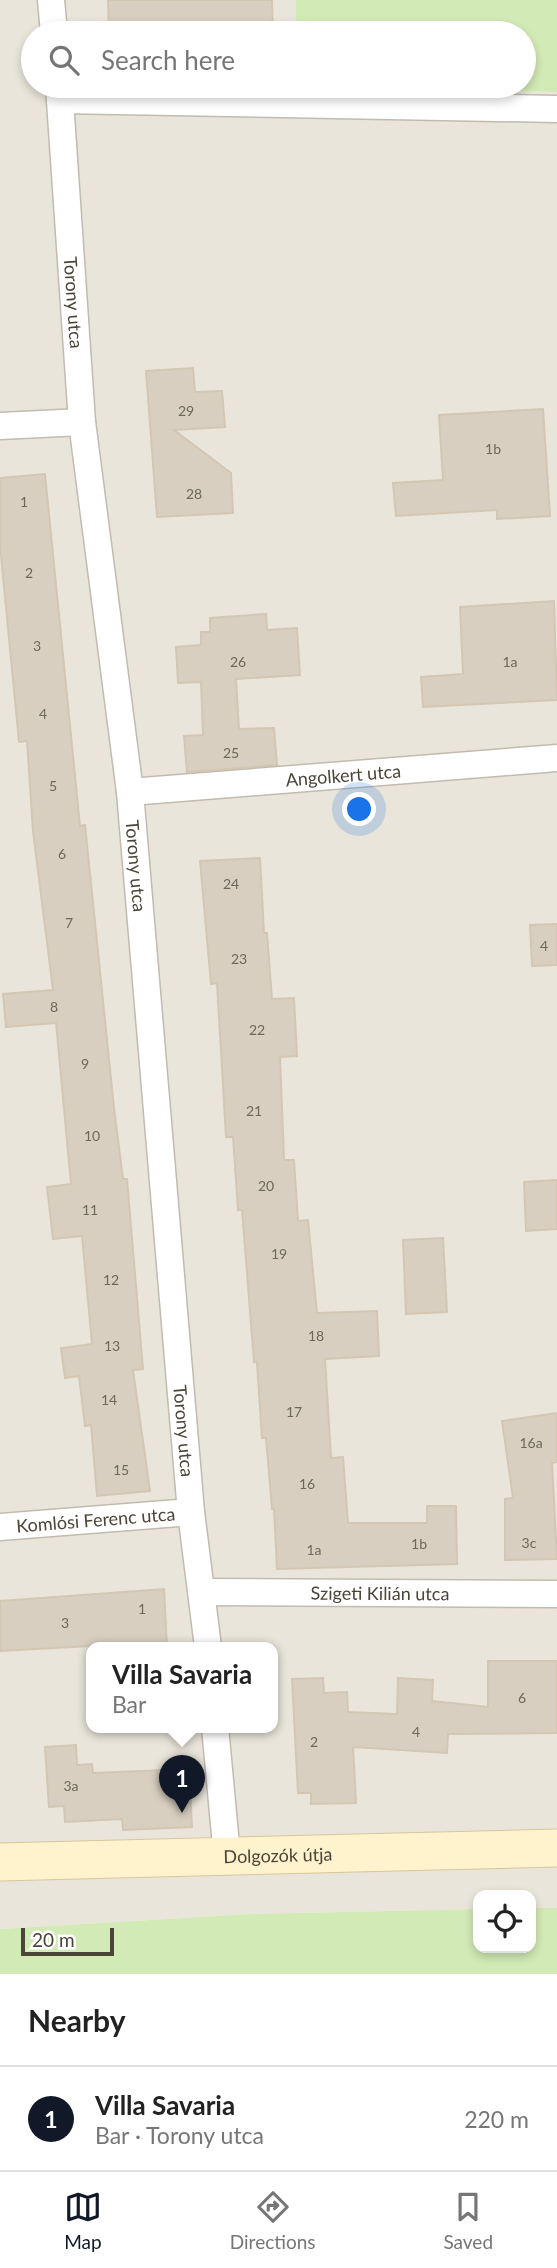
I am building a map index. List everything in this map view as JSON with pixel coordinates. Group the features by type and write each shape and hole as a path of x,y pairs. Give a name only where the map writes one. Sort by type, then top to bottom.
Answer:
{"main road":[{"name":"Dolgozók útja","path":"0,1862 557,1848"}],"street":[{"path":"51,0 53,21"},
{"name":"Torony utca","path":"59,98 82,422 130,792 191,1512 208,1642"},
{"path":"225,98 557,108"},
{"path":"0,426 82,422"},
{"name":"Angolkert utca","path":"130,792 557,758"},
{"name":"Komlósi Ferenc utca","path":"0,1527 191,1512"},
{"name":"Szigeti Kilián utca","path":"203,1591 557,1594"},
{"path":"216,1733 228,1856"}],"shaded area":[{"path":"0,0 296,0 296,21 21,21 21,98 536,98 536,91 557,92 557,1908 536,1908 536,1890 473,1890 473,1909 250,1914 0,1929"}],"green space":[{"path":"296,0 557,0 557,92 536,91 536,21 296,21"},
{"path":"536,1908 557,1908 557,1974 0,1974 0,1929 250,1914 473,1909 473,1953 536,1953"}],"building":[{"path":"108,0 272,0 273,21 109,21"},
{"path":"193,368 195,392 222,391 225,427 174,430 231,473 233,513 157,517 146,371"},
{"path":"543,409 550,516 497,519 497,510 396,516 393,483 443,480 439,415"},
{"path":"45,474 80,826 85,825 114,1108 123,1179 127,1179 143,1369 133,1370 150,1491 97,1496 91,1425 85,1426 79,1376 65,1378 61,1348 92,1344 82,1236 53,1239 47,1187 71,1184 56,1023 6,1027 3,994 53,990 33,831 27,741 19,742 0,545 0,478"},
{"path":"554,601 557,700 423,707 421,677 463,674 460,607"},
{"path":"266,614 267,630 297,628 300,675 236,679 239,729 274,728 277,765 187,772 184,736 203,735 201,682 178,683 176,647 201,645 201,632 210,632 210,618"},
{"path":"260,858 264,933 267,933 272,999 294,998 297,1056 280,1057 284,1160 294,1160 298,1221 308,1220 317,1313 377,1311 379,1356 325,1359 331,1458 343,1457 348,1523 427,1523 427,1506 456,1506 457,1564 277,1569 274,1509 266,1438 262,1438 242,1210 238,1210 233,1137 226,1137 217,983 211,984 200,861"},
{"path":"557,924 557,965 532,966 530,925"},
{"path":"557,1180 557,1229 526,1231 524,1182"},
{"path":"443,1238 447,1312 406,1314 403,1240"},
{"path":"557,1413 557,1462 552,1463 557,1559 505,1560 505,1499 513,1498 502,1421"},
{"path":"164,1589 167,1642 86,1642 86,1646 0,1651 0,1601"},
{"path":"488,1661 557,1661 557,1733 448,1734 447,1753 353,1747 356,1803 311,1804 311,1793 298,1793 292,1679 323,1678 324,1693 347,1692 348,1712 397,1714 398,1678 433,1680 432,1701 488,1707"},
{"path":"76,1745 77,1765 92,1764 93,1773 189,1769 192,1827 123,1830 122,1819 65,1822 64,1806 49,1807 45,1747"}],"place":[{"name":"Villa Savaria","path":"182,1813"}]}
